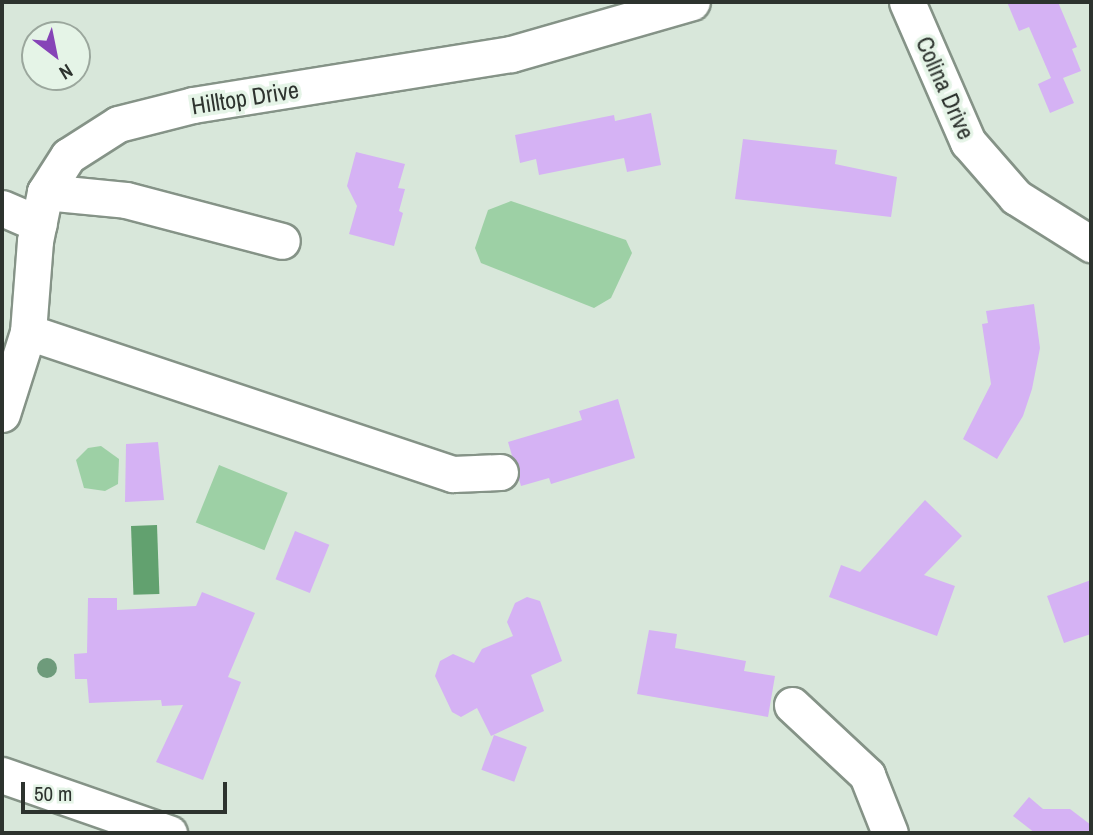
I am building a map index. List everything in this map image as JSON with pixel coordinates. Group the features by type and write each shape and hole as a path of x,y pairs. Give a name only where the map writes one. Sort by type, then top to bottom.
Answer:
{"street":[{"name":"Hilltop Drive","path":"2,414 28,332 42,208 68,156 118,124 193,105 511,54 692,2"},
{"name":"Colina Drive","path":"906,2 968,142 1016,197 1091,244"},
{"path":"2,208 42,208 126,200 282,241"},
{"path":"28,332 453,474 500,472"},
{"path":"792,705 867,775 890,833"},
{"path":"2,775 169,833"}],"shaded area":[{"path":"511,201 626,240 632,253 611,298 594,308 481,263 475,248 488,210"},
{"path":"101,446 119,459 118,484 105,491 84,488 76,460 88,448"},
{"path":"219,465 288,493 264,550 196,522"},
{"path":"157,525 159,594 133,595 131,526"}],"building":[{"path":"1007,2 1058,2 1077,47 1072,49 1081,71 1063,78 1074,103 1050,113 1038,84 1051,78 1029,27 1019,31"},
{"path":"651,113 661,165 627,172 624,158 539,175 536,159 520,163 515,135 614,115 615,121"},
{"path":"743,139 837,150 835,164 897,177 891,217 735,199"},
{"path":"356,152 405,164 398,188 405,189 399,211 403,213 394,246 349,234 357,206 347,186"},
{"path":"1034,304 1040,348 1032,389 1023,416 997,459 963,439 991,384 982,324 988,323 986,311"},
{"path":"618,399 635,458 551,484 549,478 521,486 508,442 582,420 579,411"},
{"path":"158,442 164,500 125,502 126,444"},
{"path":"925,500 962,536 924,575 955,586 937,636 829,597 841,565 860,572"},
{"path":"295,531 329,545 310,593 276,579"},
{"path":"1091,580 1091,634 1064,643 1047,596"},
{"path":"202,592 255,613 228,677 241,682 203,780 156,762 183,705 162,706 161,700 89,703 87,679 75,679 74,654 87,653 88,598 117,598 117,610 196,606"},
{"path":"527,597 540,601 562,661 531,675 544,711 491,736 477,708 461,717 452,712 435,676 440,661 453,654 474,663 482,649 513,636 507,622 515,603"},
{"path":"649,630 677,634 675,648 746,661 744,671 775,676 768,717 637,694"},
{"path":"494,735 527,747 514,782 481,770"},
{"path":"1029,797 1043,809 1070,809 1091,825 1091,833 1035,833 1013,816"}]}
